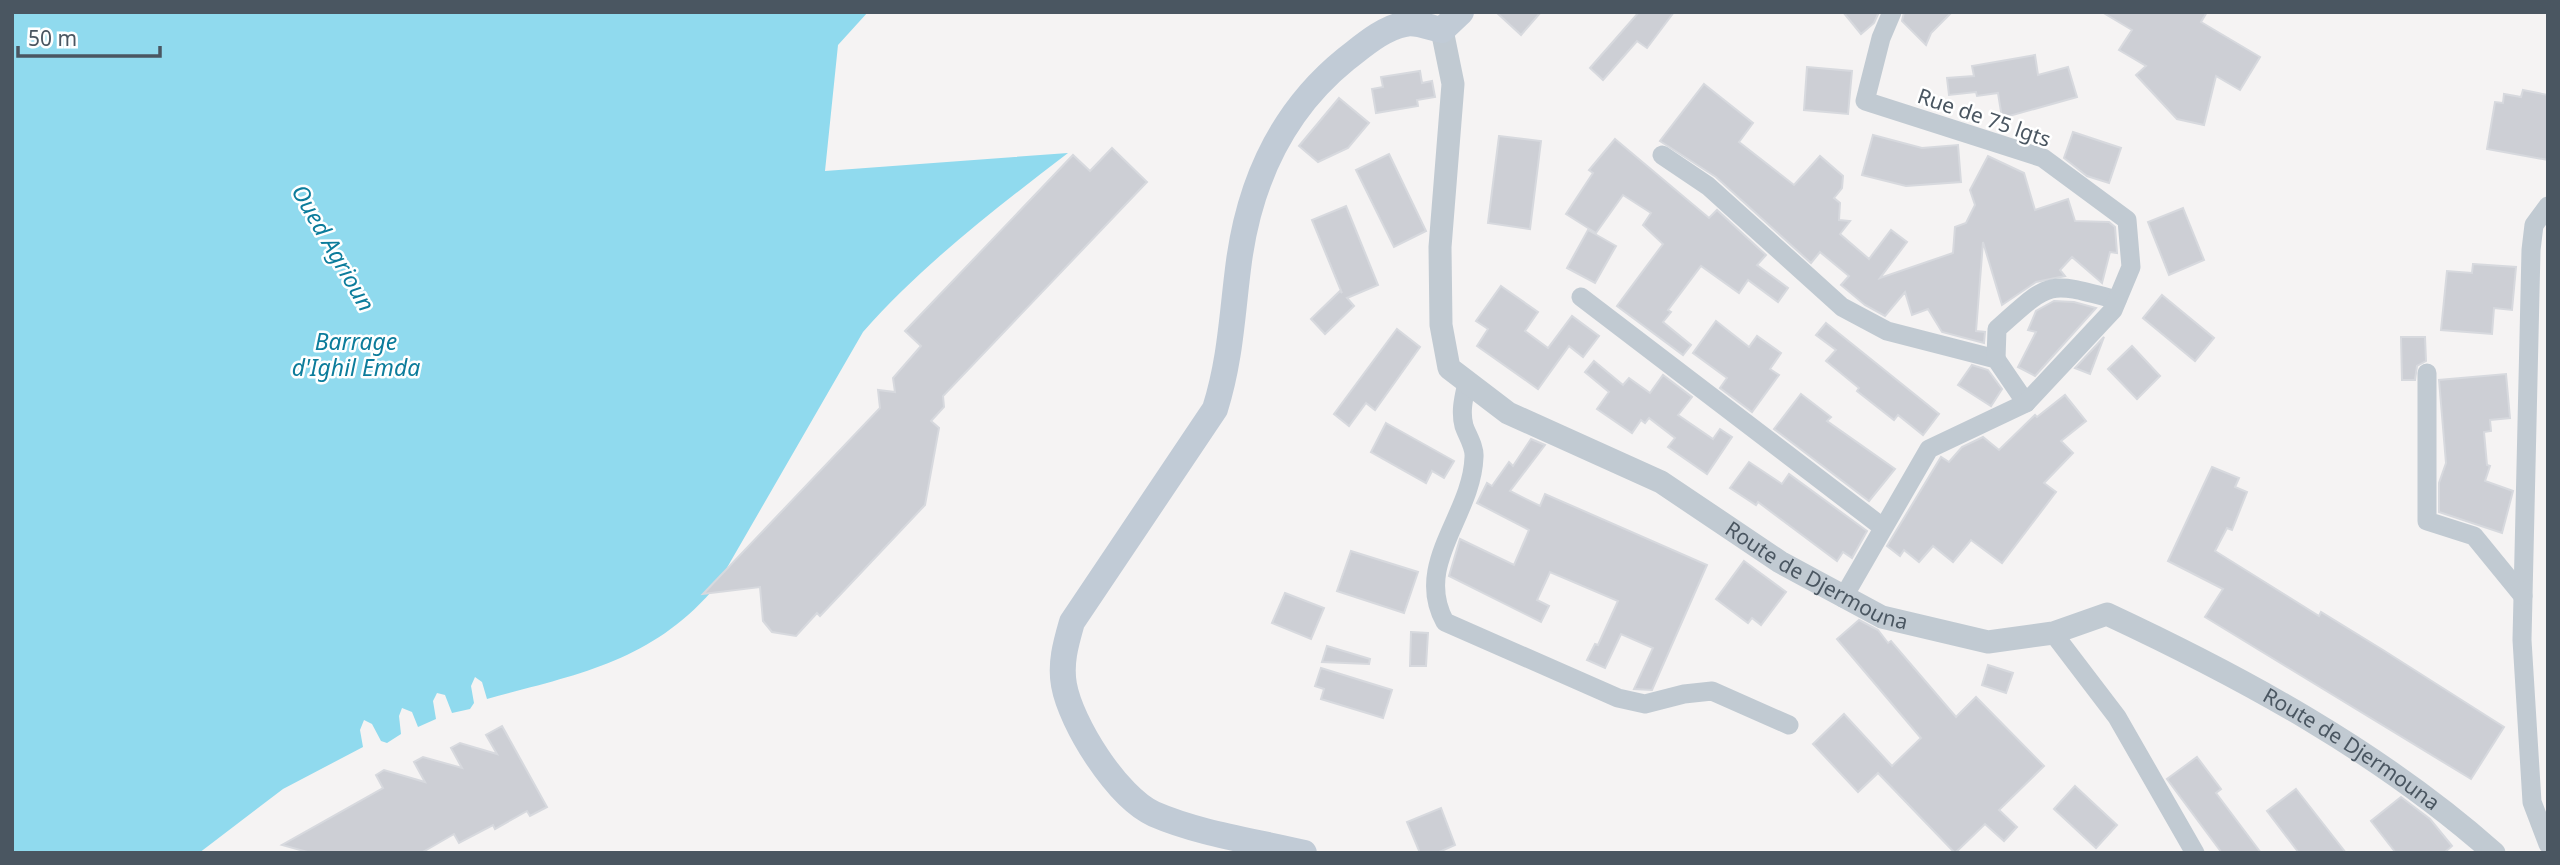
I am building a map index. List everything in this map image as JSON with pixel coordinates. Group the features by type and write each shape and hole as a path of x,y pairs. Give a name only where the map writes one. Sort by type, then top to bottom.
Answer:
{"main road":[{"path":"1304,853 1174,822 1150,813 1124,791 1104,766 1074,715 1063,685 1063,650 1072,622 1215,409 1225,377 1233,330 1239,262 1248,213 1267,156 1294,110 1323,78 1369,41 1406,23 1451,21"}],"street":[{"name":"Rue de 75 lgts","path":"1843,598 1881,526 1929,449 2026,403 2113,310 2131,267 2127,220 2043,158 1865,102 1881,38 1892,12"},
{"name":"Route de Djermouna","path":"1451,21 1453,84 1440,247 1441,325 1449,368 1508,413 1661,482 1780,562 1882,617 1988,642 2053,633 2107,614 2214,664 2418,788 2494,853"},
{"path":"1662,155 1708,186 1842,307 1887,331 1996,359"},
{"path":"2548,205 2534,225 2531,250 2522,640 2532,802 2548,844"},
{"path":"2026,403 1996,359 1997,329 2040,291 2063,286 2118,300"},
{"path":"1581,297 1881,526"},
{"path":"2427,373 2427,521 2474,536 2523,596"},
{"path":"1468,383 1462,410 1475,455 1465,494 1437,564 1433,588 1437,608 1444,622 1618,698 1645,704 1684,694 1712,691 1789,725"},
{"path":"2053,633 2117,717 2196,853"}],"water":[{"name":"Barrage d'Ighil Emda","path":"12,12 868,12 838,45 825,171 1068,153 935,260 863,332 717,585 667,632 612,662 487,699 482,682 475,677 471,686 474,703 470,709 452,713 445,695 437,693 433,701 436,719 418,727 412,712 402,708 399,716 401,734 387,743 381,741 372,724 364,720 360,730 363,747 283,789 199,853 12,853"}],"building":[{"path":"1496,12 1541,12 1521,35"},
{"path":"1639,12 1674,12 1647,48 1637,41 1603,80 1590,68"},
{"path":"1843,12 1879,12 1874,23 1861,34"},
{"path":"1904,12 1952,12 1931,33 1926,45 1902,21"},
{"path":"2102,12 2207,12 2201,22 2260,57 2240,90 2216,76 2204,125 2177,119 2136,75 2146,66 2119,50 2132,30"},
{"path":"2035,55 2038,75 2068,67 2077,97 2002,118 1998,93 1977,96 1976,92 1949,95 1947,78 1974,76 1972,66"},
{"path":"1807,67 1852,71 1848,114 1804,110"},
{"path":"1420,71 1422,83 1432,81 1435,97 1417,100 1418,106 1376,113 1372,89 1383,87 1381,77"},
{"path":"1704,84 1753,123 1739,142 1794,185 1820,156 1843,176 1842,188 1834,198 1840,203 1839,220 1850,221 1840,234 1869,259 1891,230 1907,242 1880,278 1953,253 1955,227 1966,223 1975,205 1970,190 1988,156 2024,173 2035,210 2068,199 2075,221 2109,222 2115,227 2117,253 2110,252 2102,283 2072,257 2060,270 2065,276 2036,282 2002,305 1983,242 1976,331 1985,332 1984,343 1942,332 1928,309 1912,315 1905,292 1885,316 1865,305 1841,285 1849,276 1820,252 1811,263 1716,177 1660,141"},
{"path":"2523,90 2548,95 2548,160 2487,149 2495,102 2503,103 2504,94 2521,97"},
{"path":"1339,98 1369,123 1348,148 1318,162 1299,146"},
{"path":"2073,132 2121,148 2109,183 2087,176 2064,158"},
{"path":"1873,135 1922,148 1958,145 1961,182 1906,186 1862,175"},
{"path":"1499,136 1541,141 1530,229 1488,223"},
{"path":"1615,139 1709,218 1717,210 1766,255 1757,265 1788,288 1778,302 1748,280 1739,293 1701,266 1668,310 1671,312 1663,322 1691,345 1683,355 1617,306 1663,244 1643,225 1651,213 1623,195 1596,233 1566,214 1593,173 1589,170"},
{"path":"1112,148 1147,182 943,396 944,407 931,421 939,428 925,505 820,616 817,613 796,636 772,632 763,621 760,587 703,594 880,408 878,390 895,392 893,378 921,346 905,331 1073,155 1090,171"},
{"path":"1389,154 1426,231 1394,247 1356,170"},
{"path":"1346,206 1378,285 1347,298 1354,306 1325,334 1311,319 1340,291 1342,293 1312,220"},
{"path":"2183,208 2204,260 2169,275 2148,222"},
{"path":"1588,230 1616,246 1595,283 1567,268"},
{"path":"2473,264 2516,267 2512,310 2494,308 2492,334 2441,330 2447,271 2472,273"},
{"path":"1501,286 1538,312 1525,331 1548,348 1572,316 1599,336 1583,357 1569,346 1538,389 1477,346 1488,329 1476,321"},
{"path":"2162,295 2214,338 2195,361 2143,318"},
{"path":"2054,301 2074,302 2096,308 2035,376 2018,367 2036,332 2028,330 2036,311"},
{"path":"1716,321 1749,347 1757,336 1781,353 1770,369 1779,375 1752,412 1720,388 1727,378 1693,353"},
{"path":"1826,323 1939,414 1923,435 1898,415 1894,420 1857,391 1859,388 1826,361 1836,350 1816,335"},
{"path":"1397,329 1420,347 1375,410 1366,403 1349,426 1334,414"},
{"path":"2104,337 2090,374 2075,368"},
{"path":"2401,337 2425,337 2426,361 2417,366 2415,380 2402,380"},
{"path":"2132,346 2160,376 2137,399 2108,369"},
{"path":"1594,361 1623,385 1629,378 1650,393 1663,375 1692,397 1678,415 1713,439 1720,429 1732,437 1707,474 1668,447 1675,438 1649,418 1645,423 1641,420 1632,433 1597,409 1609,392 1585,372"},
{"path":"1972,365 1988,370 2002,389 1991,406 1958,385"},
{"path":"2506,374 2510,418 2490,420 2491,431 2484,432 2487,465 2490,466 2485,481 2513,491 2502,533 2439,512 2439,483 2446,463 2439,380"},
{"path":"1801,394 1831,417 1827,421 1895,469 1869,501 1774,429"},
{"path":"2065,395 2086,421 2061,441 2073,453 2044,483 2056,492 2002,563 1971,540 1953,562 1933,546 1919,562 1904,550 1900,556 1887,546 1941,457 1949,462 1962,447 1983,437 1999,450 2035,415 2037,417"},
{"path":"1386,423 1454,461 1444,478 1432,471 1426,483 1371,452"},
{"path":"1531,439 1545,445 1510,491 1540,506 1545,494 1707,565 1652,690 1634,689 1653,648 1621,634 1605,668 1587,660 1595,644 1598,645 1618,601 1550,572 1537,600 1549,606 1541,622 1449,576 1460,539 1514,565 1529,530 1477,503 1487,483 1492,486 1509,462 1513,466"},
{"path":"1749,462 1782,484 1789,474 1867,531 1852,558 1843,552 1837,561 1758,502 1756,505 1730,488"},
{"path":"2212,467 2239,478 2235,487 2247,492 2232,530 2227,528 2215,551 2319,616 2321,612 2504,727 2471,779 2205,617 2223,589 2168,561"},
{"path":"1351,551 1418,572 1404,613 1337,591"},
{"path":"1744,561 1786,592 1761,625 1752,618 1748,623 1716,599"},
{"path":"1285,593 1324,608 1311,639 1272,623"},
{"path":"1859,620 1878,630 1888,643 1891,641 1956,717 1976,697 2044,766 1999,810 2017,827 2004,841 1985,824 1955,853 1878,773 1858,792 1813,744 1844,714 1892,766 1921,738 1837,639"},
{"path":"1411,632 1428,633 1426,666 1410,666"},
{"path":"1327,646 1370,659 1369,664 1322,662"},
{"path":"1988,665 2013,673 2006,693 1982,685"},
{"path":"1321,668 1392,690 1383,718 1321,699 1324,689 1315,686"},
{"path":"502,726 547,807 530,816 527,811 495,829 493,825 459,843 454,834 421,853 311,853 282,845 383,788 376,775 384,770 425,782 414,762 423,757 462,768 451,748 460,743 497,754 486,735"},
{"path":"2197,757 2221,789 2216,793 2261,853 2222,853 2167,779"},
{"path":"2075,786 2117,825 2096,848 2054,809"},
{"path":"2296,789 2346,853 2299,853 2267,811"},
{"path":"2401,797 2430,819 2452,846 2444,853 2396,853 2371,821"},
{"path":"1441,808 1455,845 1437,853 1420,853 1407,822"}],"water label":[{"name":"Oued Agrioun","path":"333,248"}]}
